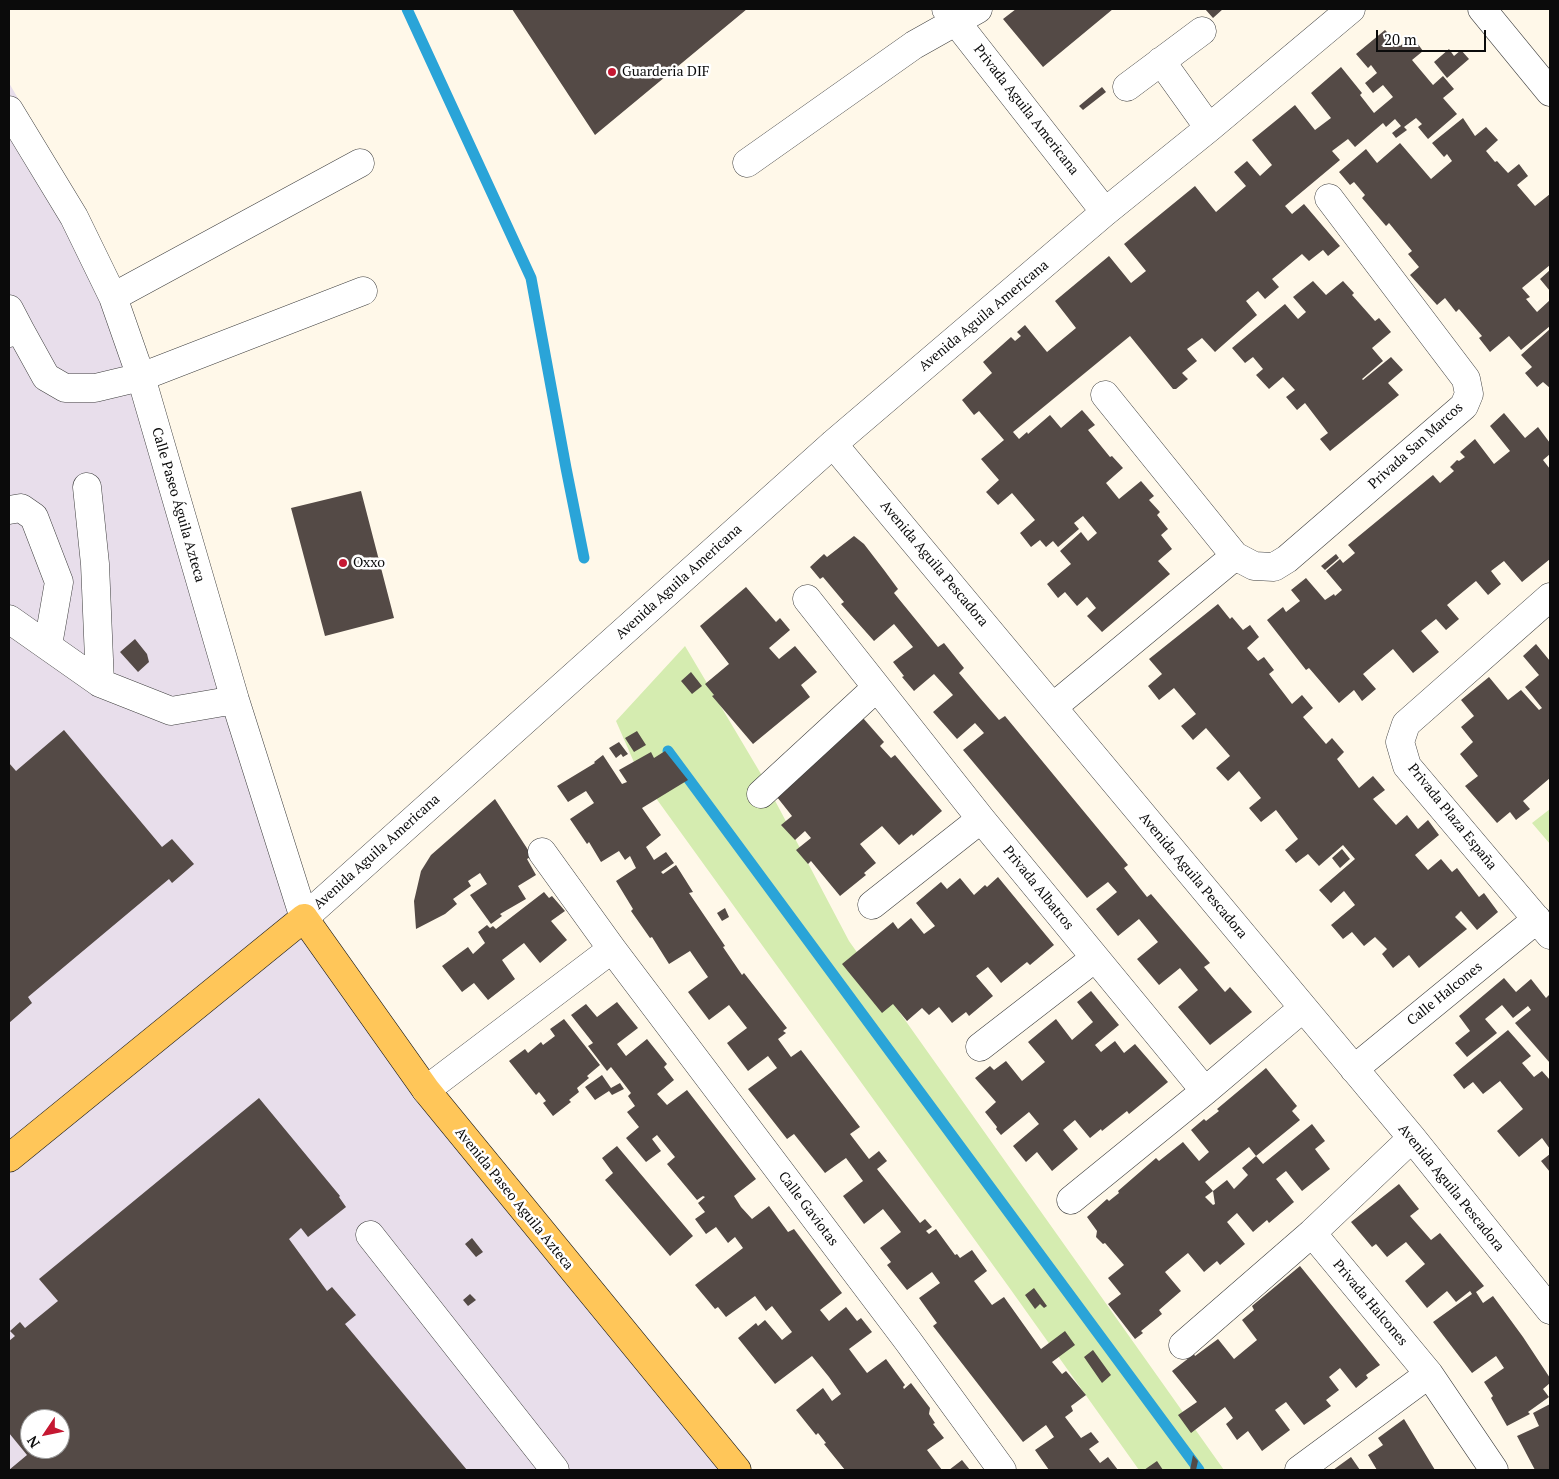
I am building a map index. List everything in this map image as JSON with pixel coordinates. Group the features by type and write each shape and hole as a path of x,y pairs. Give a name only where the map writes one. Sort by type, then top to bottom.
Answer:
{"main road":[{"name":"Avenida Paseo Aguila Azteca","path":"304,918 426,1090 737,1470"},
{"name":"Avenida Aguila Americana","path":"9,1158 304,918"}],"street":[{"name":"Avenida Aguila Americana","path":"304,918 833,444 1105,212 1351,9"},
{"path":"1482,9 1550,92"},
{"path":"747,163 960,13"},
{"name":"Privada Aguila Americana","path":"960,13 1105,212"},
{"path":"1127,87 1202,31"},
{"path":"1160,61 1209,128"},
{"name":"Calle Paseo Águila Azteca","path":"9,110 74,217 113,297 141,377 234,700 304,918"},
{"path":"113,297 360,163"},
{"name":"Privada San Marcos","path":"1104,394 1236,556 1254,566 1274,567 1287,559 1464,406 1469,394 1466,379 1329,198"},
{"path":"12,324 46,376 65,388 95,388 141,377 363,291"},
{"name":"Avenida Aguila Pescadora","path":"833,444 1412,1138 1550,1310"},
{"path":"87,487 94,564 100,683"},
{"path":"9,510 21,508 34,517 59,582 48,645"},
{"path":"1053,707 1236,556"},
{"name":"Privada Plaza España","path":"1544,927 1407,766 1400,742 1406,724 1550,597"},
{"name":"Privada Albatros","path":"806,599 981,818 1205,1091"},
{"path":"9,619 100,683 171,711 234,700"},
{"path":"761,794 876,688"},
{"path":"872,905 981,818"},
{"name":"Calle Gaviotas","path":"542,852 612,949 902,1333 1002,1470"},
{"name":"Calle Halcones","path":"1354,1069 1544,927"},
{"path":"426,1090 612,949"},
{"path":"980,1047 1095,958"},
{"path":"1071,1200 1303,1008"},
{"path":"1183,1345 1312,1233 1412,1138"},
{"name":"Privada Halcones","path":"1312,1233 1429,1374 1494,1470"},
{"path":"370,1235 555,1470"},
{"path":"1300,1470 1429,1374"}],"shaded area":[{"path":"9,83 90,221 298,916 735,1470 9,1470"}],"green space":[{"path":"685,646 761,774 849,941 1224,1470 1139,1470 640,776 616,721"},
{"path":"1550,809 1550,844 1532,823"}],"building":[{"name":"Guarderia DIF","path":"512,9 747,9 595,135"},
{"path":"1016,9 1113,9 1043,67 1003,19"},
{"path":"1205,9 1223,9 1213,18"},
{"path":"1385,30 1400,46 1412,36 1423,51 1412,60 1433,85 1443,76 1454,89 1443,98 1457,114 1428,139 1418,127 1422,124 1416,118 1404,127 1407,130 1396,138 1392,133 1401,126 1395,119 1386,127 1383,123 1355,147 1348,139 1332,151 1340,160 1285,206 1292,214 1304,204 1340,246 1328,256 1323,250 1309,261 1302,254 1272,279 1279,287 1265,299 1258,291 1246,301 1257,315 1215,352 1202,338 1187,349 1197,361 1182,373 1188,379 1176,389 1173,389 1130,336 1013,432 1019,439 1027,432 1028,434 1050,415 1061,428 1082,410 1095,425 1088,430 1110,457 1112,456 1123,468 1106,483 1119,499 1141,481 1154,496 1149,500 1160,512 1157,515 1168,529 1161,535 1172,549 1158,561 1170,574 1102,632 1087,616 1096,608 1087,597 1077,606 1065,592 1058,598 1047,584 1071,564 1060,551 1081,532 1088,541 1097,533 1083,516 1074,523 1079,529 1058,547 1053,541 1046,547 1040,540 1031,547 1020,533 1035,520 1012,493 998,505 986,492 999,480 981,459 1004,440 979,411 974,415 962,400 992,373 983,362 1011,337 1015,341 1021,336 1017,332 1025,325 1047,352 1076,328 1055,301 1109,256 1131,283 1146,271 1124,244 1195,186 1216,212 1246,186 1234,172 1247,161 1260,176 1272,165 1252,140 1295,105 1315,130 1331,118 1311,93 1341,67 1362,93 1360,95 1374,113 1393,97 1383,85 1373,93 1365,83 1377,73 1371,65 1368,68 1356,54"},
{"path":"1449,49 1454,56 1461,50 1469,59 1447,78 1434,62"},
{"path":"1102,87 1106,92 1083,110 1079,106"},
{"path":"1463,118 1475,136 1486,127 1498,140 1486,151 1508,173 1519,164 1528,176 1517,185 1535,206 1550,194 1550,265 1522,288 1530,297 1526,299 1537,312 1550,300 1550,326 1521,350 1509,336 1490,352 1479,338 1482,336 1459,309 1456,312 1445,298 1437,305 1410,275 1419,267 1408,254 1412,251 1389,223 1386,226 1362,198 1365,195 1354,182 1350,185 1339,172 1366,149 1377,163 1400,143 1431,179 1452,161 1447,154 1444,157 1432,143"},
{"path":"1550,270 1550,291 1540,279"},
{"path":"1313,281 1326,295 1343,281 1354,293 1352,295 1375,321 1379,318 1391,332 1372,348 1383,361 1363,380 1391,357 1403,370 1388,383 1399,395 1330,451 1320,439 1328,433 1305,403 1297,410 1286,397 1295,390 1283,377 1269,389 1256,375 1263,369 1253,357 1245,363 1232,348 1285,304 1298,319 1306,312 1293,297"},
{"path":"1550,329 1550,388 1543,382 1537,387 1525,373 1532,367 1521,355"},
{"path":"1504,413 1525,438 1538,427 1550,443 1550,454 1543,460 1550,469 1550,559 1522,582 1504,561 1491,571 1501,584 1488,595 1476,581 1447,605 1459,619 1446,630 1436,619 1421,631 1439,652 1413,673 1393,649 1363,674 1376,689 1362,701 1354,690 1339,703 1309,668 1306,670 1267,620 1283,607 1286,612 1300,601 1291,590 1306,578 1325,600 1334,594 1335,596 1342,590 1326,571 1340,559 1343,563 1355,553 1348,545 1433,475 1440,483 1454,471 1450,467 1457,460 1459,461 1465,457 1460,452 1475,439 1494,464 1510,451 1490,426"},
{"name":"Oxxo","path":"361,491 394,618 325,636 291,508"},
{"path":"854,536 864,544 884,570 898,589 894,593 938,647 944,643 964,668 959,673 999,720 1005,716 1128,865 1124,868 1147,897 1151,894 1210,963 1204,967 1225,992 1230,987 1252,1012 1210,1045 1178,1007 1198,990 1180,968 1159,985 1137,959 1158,942 1139,919 1118,936 1096,909 1117,892 1108,882 1087,898 963,750 984,733 975,723 957,739 933,712 953,695 934,674 914,691 902,677 904,676 893,662 913,647 894,624 874,641 841,604 844,602 823,577 820,579 810,567 824,554 827,557"},
{"path":"1336,554 1339,558 1325,570 1321,566"},
{"path":"746,587 776,622 780,618 790,630 769,648 779,659 795,646 817,672 801,685 810,697 753,744 712,696 714,695 705,684 729,664 700,626"},
{"path":"1218,604 1230,619 1232,617 1243,630 1250,625 1259,637 1247,648 1258,661 1264,657 1274,670 1269,674 1292,704 1302,695 1313,708 1303,717 1326,744 1332,738 1344,752 1337,759 1359,788 1373,776 1385,790 1373,799 1396,825 1407,815 1418,829 1428,820 1439,835 1415,855 1428,870 1441,859 1452,872 1457,868 1479,897 1484,893 1498,912 1477,930 1461,911 1455,917 1467,929 1419,968 1409,955 1393,968 1382,954 1387,949 1375,937 1364,946 1352,932 1343,939 1331,925 1355,905 1344,891 1331,903 1319,890 1355,859 1343,845 1319,866 1308,854 1296,863 1285,850 1298,839 1276,810 1261,822 1249,808 1261,798 1239,771 1228,781 1216,768 1230,756 1206,728 1193,740 1181,726 1196,714 1174,688 1159,700 1148,686 1162,674 1149,659"},
{"path":"135,639 147,654 149,662 138,672 120,652"},
{"path":"1536,644 1550,661 1550,778 1523,801 1530,809 1516,820 1510,812 1497,823 1465,786 1478,776 1460,754 1473,742 1461,727 1474,716 1461,700 1489,677 1508,700 1521,690 1539,710 1542,708 1525,687 1539,675 1523,656"},
{"path":"691,672 702,686 692,694 681,681"},
{"path":"863,718 884,742 880,746 891,758 895,755 942,811 913,836 912,834 899,845 882,826 860,844 876,863 864,873 866,875 840,896 811,861 808,864 796,850 811,838 805,831 795,840 781,825 792,816 777,797"},
{"path":"64,730 162,847 172,839 194,864 172,883 169,879 28,997 32,1003 9,1023 9,763 16,771"},
{"path":"637,731 646,745 634,752 625,738"},
{"path":"619,742 628,754 623,757 621,754 616,758 609,748"},
{"path":"665,751 688,780 642,808 661,835 646,847 654,860 666,852 674,863 661,872 663,874 676,865 693,892 689,893 742,975 744,973 787,1028 783,1031 786,1033 778,1039 791,1057 801,1050 860,1127 850,1134 869,1159 879,1151 887,1161 877,1169 920,1223 925,1219 932,1227 926,1231 929,1234 936,1229 955,1255 957,1254 960,1258 972,1250 987,1271 974,1281 992,1305 1004,1297 1041,1349 1065,1331 1075,1345 1052,1362 1062,1374 1066,1371 1086,1395 1071,1406 1073,1411 1065,1417 1081,1438 1091,1432 1099,1442 1089,1449 1100,1463 1108,1457 1118,1470 1049,1470 1035,1450 1054,1437 1046,1425 1023,1442 933,1326 937,1323 919,1298 940,1283 932,1272 907,1290 887,1265 891,1262 880,1248 901,1232 883,1209 864,1224 843,1196 863,1181 846,1158 825,1173 794,1134 787,1139 748,1089 777,1068 768,1056 748,1071 727,1043 747,1028 729,1005 709,1020 688,992 708,977 690,951 669,964 652,937 650,938 631,911 633,909 616,881 636,868 630,856 625,860 619,851 601,862 589,842 587,844 570,819 594,803 586,791 568,802 557,786 595,763 603,755 622,784 627,782 619,770 651,752 654,758"},
{"path":"495,799 532,856 527,859 536,875 518,886 526,899 500,914 502,916 491,924 470,895 487,884 480,873 468,881 471,886 453,899 457,904 445,914 416,929 414,901 421,871 431,855"},
{"path":"1342,849 1350,859 1340,868 1332,858"},
{"path":"998,877 1054,945 1030,965 1027,962 1001,983 988,967 976,976 993,996 969,1016 966,1012 952,1023 939,1007 929,1015 922,1008 907,1021 893,1004 882,1013 842,964 893,922 898,929 911,918 924,934 935,926 916,903 941,882 947,889 960,878 974,895"},
{"path":"544,892 549,898 552,896 565,911 551,921 567,940 540,963 524,943 502,960 515,979 488,1000 474,983 462,992 442,966 468,947 473,954 485,943 478,932 487,925 490,928 493,926 496,929"},
{"path":"725,908 729,917 722,921 717,913"},
{"path":"1504,978 1516,992 1531,979 1546,998 1550,994 1550,1063 1515,1023 1531,1010 1528,1006 1513,1018 1502,1005 1485,1019 1497,1033 1467,1057 1455,1043 1470,1031 1459,1016"},
{"path":"1091,991 1119,1025 1095,1045 1101,1052 1115,1041 1124,1053 1135,1044 1168,1082 1129,1114 1127,1111 1090,1138 1075,1120 1063,1130 1078,1149 1052,1171 1037,1152 1026,1162 1013,1146 1039,1124 1029,1112 1001,1135 985,1112 996,1102 975,1078 990,1066 994,1070 1006,1061 1022,1081 1045,1062 1028,1042 1056,1019 1072,1040 1093,1022 1077,1002"},
{"path":"617,1002 638,1028 617,1044 626,1056 647,1039 667,1064 664,1067 674,1080 657,1094 667,1105 687,1090 756,1179 734,1196 741,1207 752,1219 769,1206 788,1232 794,1229 842,1293 820,1310 829,1321 846,1307 857,1321 861,1318 872,1332 849,1349 867,1373 886,1359 905,1385 904,1389 911,1383 930,1408 929,1414 935,1423 933,1424 944,1438 927,1450 942,1470 845,1470 824,1444 826,1443 818,1433 816,1435 796,1410 823,1388 832,1401 841,1394 812,1356 775,1384 738,1338 756,1323 758,1326 765,1320 782,1340 792,1332 772,1306 766,1311 755,1296 726,1317 718,1307 715,1309 695,1285 743,1248 735,1237 728,1243 716,1227 706,1234 695,1219 705,1212 698,1203 705,1197 703,1196 697,1200 667,1164 675,1157 657,1135 652,1139 661,1151 646,1162 626,1138 639,1127 627,1112 635,1106 628,1096 631,1093 611,1067 607,1071 588,1046 593,1043 571,1015 586,1004 597,1017"},
{"path":"564,1019 600,1065 577,1088 579,1092 569,1100 571,1102 553,1116 543,1103 546,1101 539,1092 536,1095 509,1061 525,1049 528,1053 541,1042 543,1045 555,1036 550,1029"},
{"path":"1508,1030 1531,1056 1522,1063 1534,1077 1542,1071 1550,1080 1550,1149 1542,1138 1519,1157 1497,1131 1523,1109 1500,1081 1483,1094 1473,1082 1464,1089 1453,1075"},
{"path":"1266,1068 1297,1106 1292,1111 1300,1120 1256,1156 1263,1164 1312,1124 1325,1141 1315,1149 1330,1169 1302,1191 1286,1171 1276,1179 1294,1202 1269,1223 1267,1220 1253,1232 1237,1213 1227,1222 1245,1244 1220,1265 1217,1261 1204,1272 1188,1253 1165,1272 1181,1291 1159,1310 1162,1314 1141,1331 1143,1333 1135,1339 1108,1304 1121,1294 1108,1278 1124,1265 1105,1243 1103,1244 1096,1237 1097,1231 1087,1217 1107,1199 1109,1201 1119,1193 1118,1191 1156,1158 1159,1161 1183,1142 1199,1161 1209,1152 1191,1130 1204,1119 1206,1121 1219,1111 1217,1109","holes":["1249,1147 1256,1156 1242,1168 1248,1175 1234,1189 1227,1180 1213,1191 1205,1182","1213,1191 1215,1204 1213,1205 1205,1197"]},
{"path":"602,1075 611,1088 620,1083 624,1089 612,1095 609,1091 595,1100 585,1087"},
{"path":"259,1098 340,1196 346,1207 308,1237 301,1228 289,1239 327,1291 332,1287 356,1315 345,1324 467,1470 9,1470 22,1459 70,1459 70,1409 20,1409 20,1446 9,1433 9,1341 15,1336 10,1331 20,1322 25,1328 58,1301 39,1279"},
{"path":"617,1146 693,1236 670,1256 605,1180 613,1173 602,1158"},
{"path":"1550,1154 1550,1172 1541,1161"},
{"path":"1399,1184 1419,1209 1410,1216 1431,1240 1440,1233 1484,1286 1476,1292 1483,1303 1493,1296 1550,1378 1550,1383 1543,1389 1549,1397 1528,1412 1530,1414 1507,1426 1484,1382 1504,1368 1496,1356 1472,1373 1433,1322 1472,1294 1470,1291 1456,1302 1447,1291 1427,1308 1405,1281 1425,1264 1406,1242 1387,1257 1376,1244 1372,1247 1351,1222"},
{"path":"472,1238 483,1252 476,1257 465,1244"},
{"path":"1300,1266 1380,1365 1366,1375 1368,1378 1356,1388 1340,1368 1329,1377 1339,1390 1326,1400 1331,1406 1304,1425 1286,1402 1275,1410 1290,1430 1262,1451 1248,1431 1237,1440 1226,1424 1233,1418 1225,1407 1191,1433 1178,1415 1197,1402 1172,1371 1218,1339 1234,1359 1257,1340 1242,1320 1254,1310 1252,1306"},
{"path":"1034,1288 1047,1306 1044,1308 1040,1304 1035,1309 1025,1295"},
{"path":"470,1294 476,1300 468,1306 463,1300"},
{"path":"1093,1350 1111,1375 1102,1383 1084,1357"},
{"path":"1550,1404 1550,1470 1535,1470 1517,1436 1539,1426 1533,1413"},
{"path":"1404,1419 1435,1470 1377,1470 1368,1455 1383,1445 1378,1438"},
{"path":"1193,1455 1198,1461 1196,1470 1190,1470"},
{"path":"1351,1457 1360,1470 1333,1470"},
{"path":"962,1460 970,1470 949,1470"},
{"path":"1157,1461 1163,1470 1144,1470"}],"waterway":[{"path":"407,9 531,278 584,558"},
{"path":"668,751 1199,1470"}],"place":[{"name":"Guarderia DIF","path":"612,72"},
{"name":"Oxxo","path":"343,563"}]}
